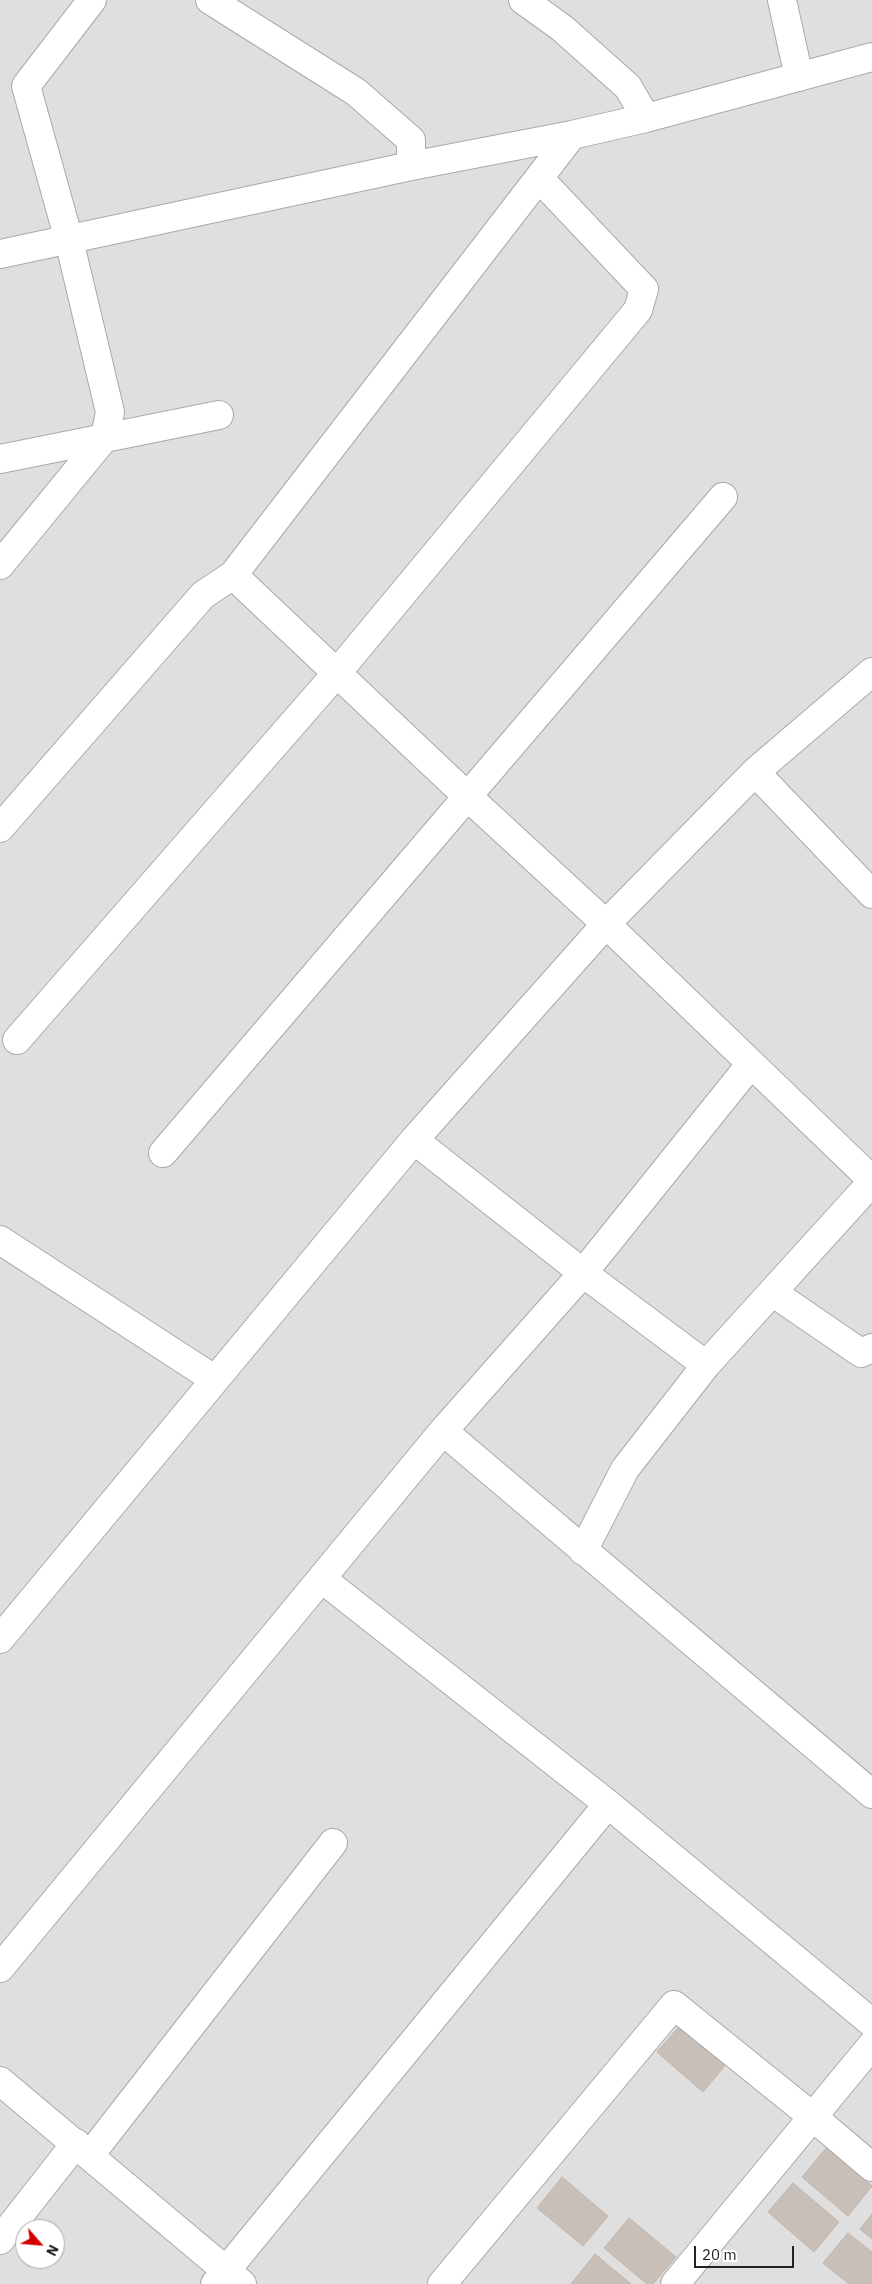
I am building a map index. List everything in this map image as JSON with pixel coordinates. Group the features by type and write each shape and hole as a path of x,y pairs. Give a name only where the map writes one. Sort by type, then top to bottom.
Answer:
{"street":[{"path":"0,565 105,437 110,412 69,240 26,86 92,0"},
{"path":"210,0 356,92 411,140 411,166"},
{"path":"523,0 562,28 628,87 646,118"},
{"path":"782,0 798,77"},
{"path":"0,254 411,166 572,135 646,118 872,57"},
{"path":"0,828 203,595 233,575 572,135"},
{"path":"17,1040 336,674 638,310 644,289 539,178"},
{"path":"0,459 219,415"},
{"path":"163,1153 723,497"},
{"path":"233,575 336,674 606,924 872,1181 706,1365 625,1469 583,1550"},
{"path":"0,1639 414,1140 606,924 755,772 872,672"},
{"path":"755,772 872,894"},
{"path":"0,1968 443,1431 583,1273 750,1065"},
{"path":"414,1140 583,1273 706,1365"},
{"path":"0,1240 214,1379"},
{"path":"772,1292 861,1353 872,1348"},
{"path":"443,1431 872,1794"},
{"path":"322,1579 608,1804 872,2023"},
{"path":"0,2081 83,2149 228,2279 608,1804"},
{"path":"0,2240 83,2149 333,1843"},
{"path":"442,2284 674,2005 872,2167"},
{"path":"675,2284 872,2045"}],"shaded area":[{"path":"0,0 872,0 872,2284 0,2284"}],"building":[{"path":"682,2023 728,2062 703,2092 657,2052"},
{"path":"827,2147 872,2186 848,2216 802,2177"},
{"path":"562,2177 608,2216 583,2246 537,2208"},
{"path":"793,2183 839,2222 814,2252 768,2212"},
{"path":"872,2214 872,2239 860,2229"},
{"path":"629,2218 676,2257 653,2284 647,2284 604,2248"},
{"path":"848,2233 872,2252 872,2284 849,2284 823,2263"},
{"path":"595,2254 631,2284 571,2284"}]}
